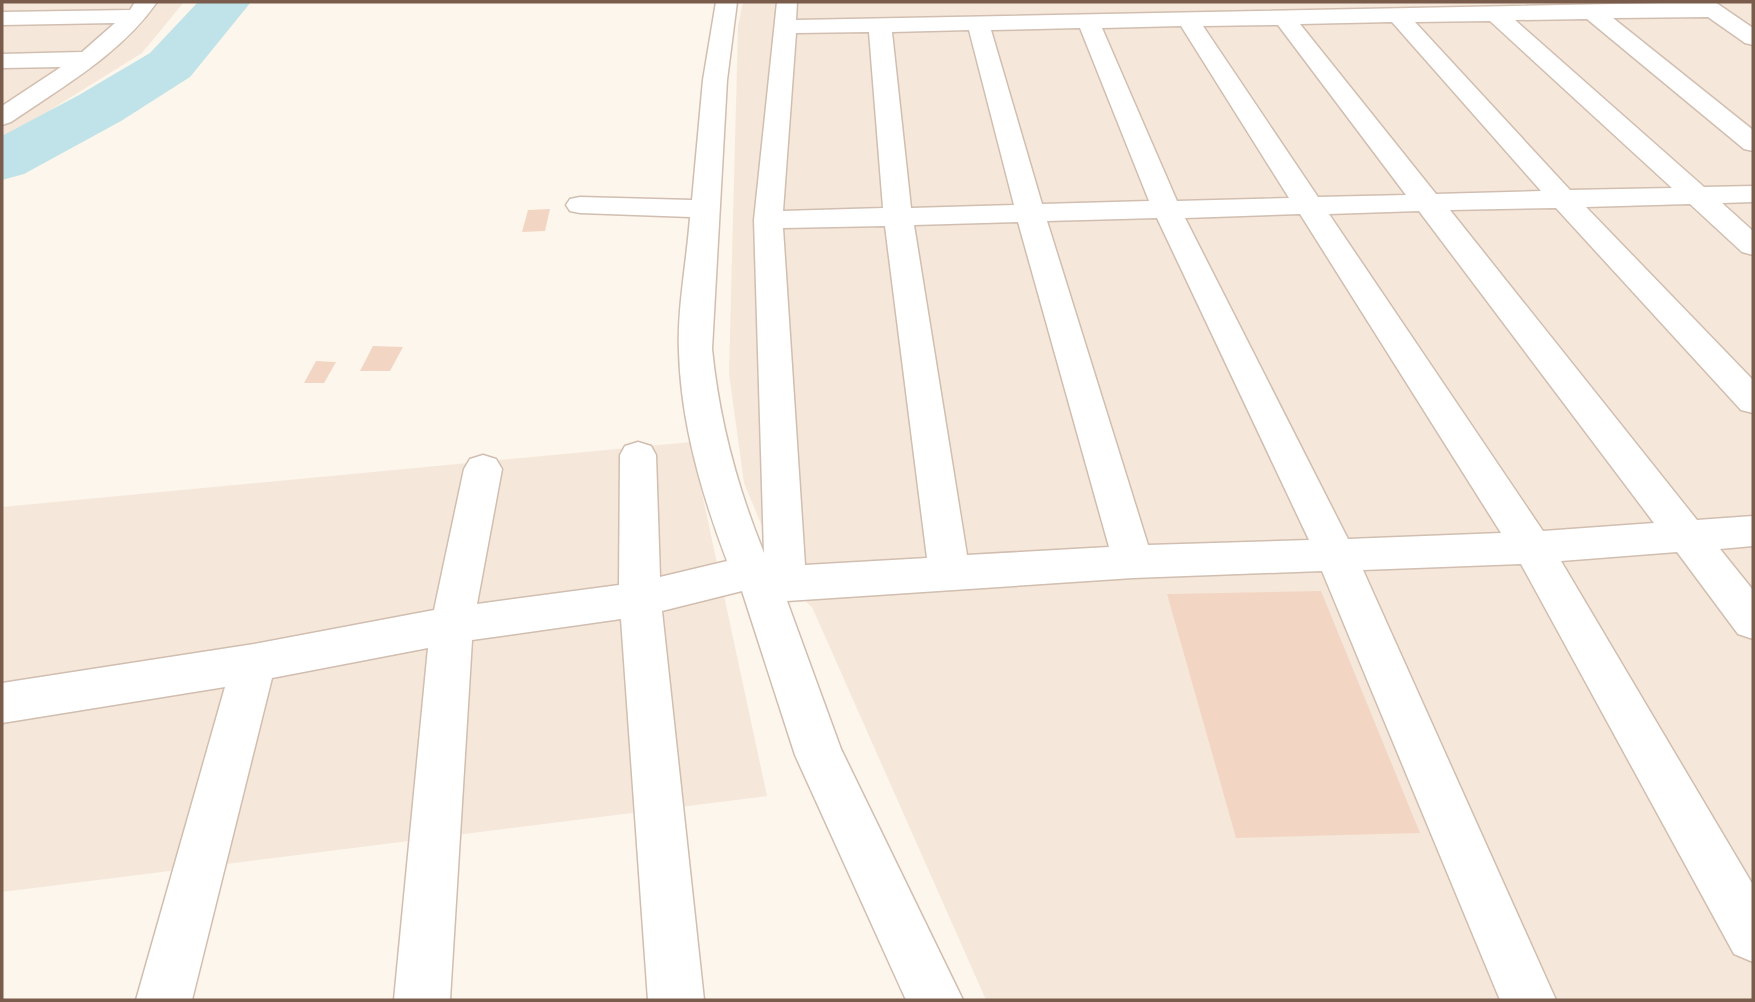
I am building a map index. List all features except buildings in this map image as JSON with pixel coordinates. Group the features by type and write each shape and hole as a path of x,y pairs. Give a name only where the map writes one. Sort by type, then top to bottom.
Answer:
{"street":[{"path":"726,2 715,80 695,349 699,392 723,500 766,580 819,755 935,1000"},
{"path":"766,580 768,220 787,15 880,26 1592,12 1706,6 1753,38"},
{"path":"2,18 141,9"},
{"path":"4,115 88,59 141,9"},
{"path":"1592,12 1753,144"},
{"path":"1495,14 1753,246"},
{"path":"1398,16 1563,199 1753,401"},
{"path":"1284,18 1753,621"},
{"path":"1188,20 1532,548 1753,935"},
{"path":"1088,22 1167,210 1335,553 1528,1000"},
{"path":"978,24 1030,213 1133,562"},
{"path":"880,26 898,217 949,571"},
{"path":"2,61 88,59"},
{"path":"768,220 1753,194"},
{"path":"580,205 705,209"},
{"path":"638,455 640,599 676,1000"},
{"path":"422,1000 452,625 482,469"},
{"path":"4,709 452,625 766,580 1335,553 1532,548 1753,531"},
{"path":"164,1000 254,663"}],"shaded area":[{"path":"2,2 184,2 142,53 2,140"},
{"path":"743,2 1753,2 1753,1000 986,1000 812,607 786,584 744,483 729,374 738,26"},
{"path":"691,442 767,796 2,892 2,507"}],"waterway":[{"path":"2,161 100,108 170,65 226,2"}]}
